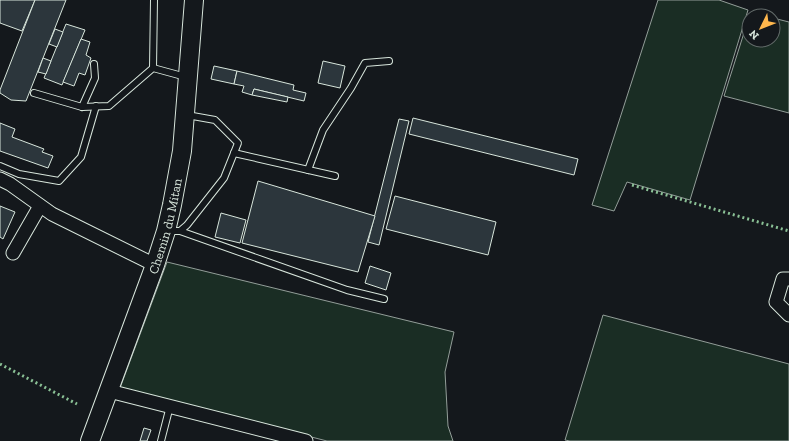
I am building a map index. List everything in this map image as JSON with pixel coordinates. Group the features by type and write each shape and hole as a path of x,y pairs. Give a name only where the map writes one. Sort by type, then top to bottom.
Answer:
{"street":[{"name":"Chemin du Mitan","path":"90,441 155,265 173,231 172,206 185,115 194,0"},
{"path":"0,179 10,184 52,214 155,265"},
{"path":"13,254 40,206"},
{"path":"789,279 783,280 776,302 789,316"},
{"path":"109,391 306,441"}],"lane":[{"path":"34,93 82,107 109,106 153,68 154,0"},
{"path":"308,170 323,130 351,88 364,63 389,61"},
{"path":"82,107 95,78 94,64"},
{"path":"153,68 188,77"},
{"path":"0,166 19,174 59,181 81,157 96,106"},
{"path":"173,231 187,224 224,178 238,142 215,120 185,115"},
{"path":"234,153 335,176"},
{"path":"173,231 347,290 384,299"},
{"path":"160,441 170,406"}],"green space":[{"path":"658,0 719,0 742,8 741,33 690,200 627,182 614,211 592,205"},
{"path":"781,20 789,22 789,113 724,96 741,42 741,48 781,48"},
{"path":"167,262 454,332 445,372 448,426 453,441 327,441 120,388"},
{"path":"603,315 789,364 789,441 565,440"}],"building":[{"path":"0,0 35,0 22,31 0,23"},
{"path":"35,0 66,0 26,101 11,100 0,93 0,90"},
{"path":"66,24 85,30 62,85 44,78"},
{"path":"55,29 63,32 57,47 49,44"},
{"path":"81,39 90,42 86,55 91,58 85,75 79,73 74,86 63,82"},
{"path":"43,58 51,61 46,74 38,72"},
{"path":"323,61 345,66 340,88 318,83"},
{"path":"214,66 237,71 234,84 211,79"},
{"path":"237,71 294,85 293,90 306,93 304,101 254,89 252,95 242,92 244,86 234,84"},
{"path":"254,89 288,97 287,102 252,95"},
{"path":"413,118 578,159 574,175 409,134"},
{"path":"399,119 409,121 379,245 368,242"},
{"path":"0,123 15,129 12,137 44,149 42,152 53,156 48,168 0,151"},
{"path":"258,181 375,216 358,272 242,243"},
{"path":"395,196 496,222 488,255 386,229"},
{"path":"0,206 15,212 3,239 0,237"},
{"path":"221,213 246,220 240,243 215,237"},
{"path":"370,266 391,273 386,290 365,283"},
{"path":"144,428 151,430 147,441 140,441"}],"hedge":[{"path":"632,185 789,231"},
{"path":"0,364 77,404"}]}
